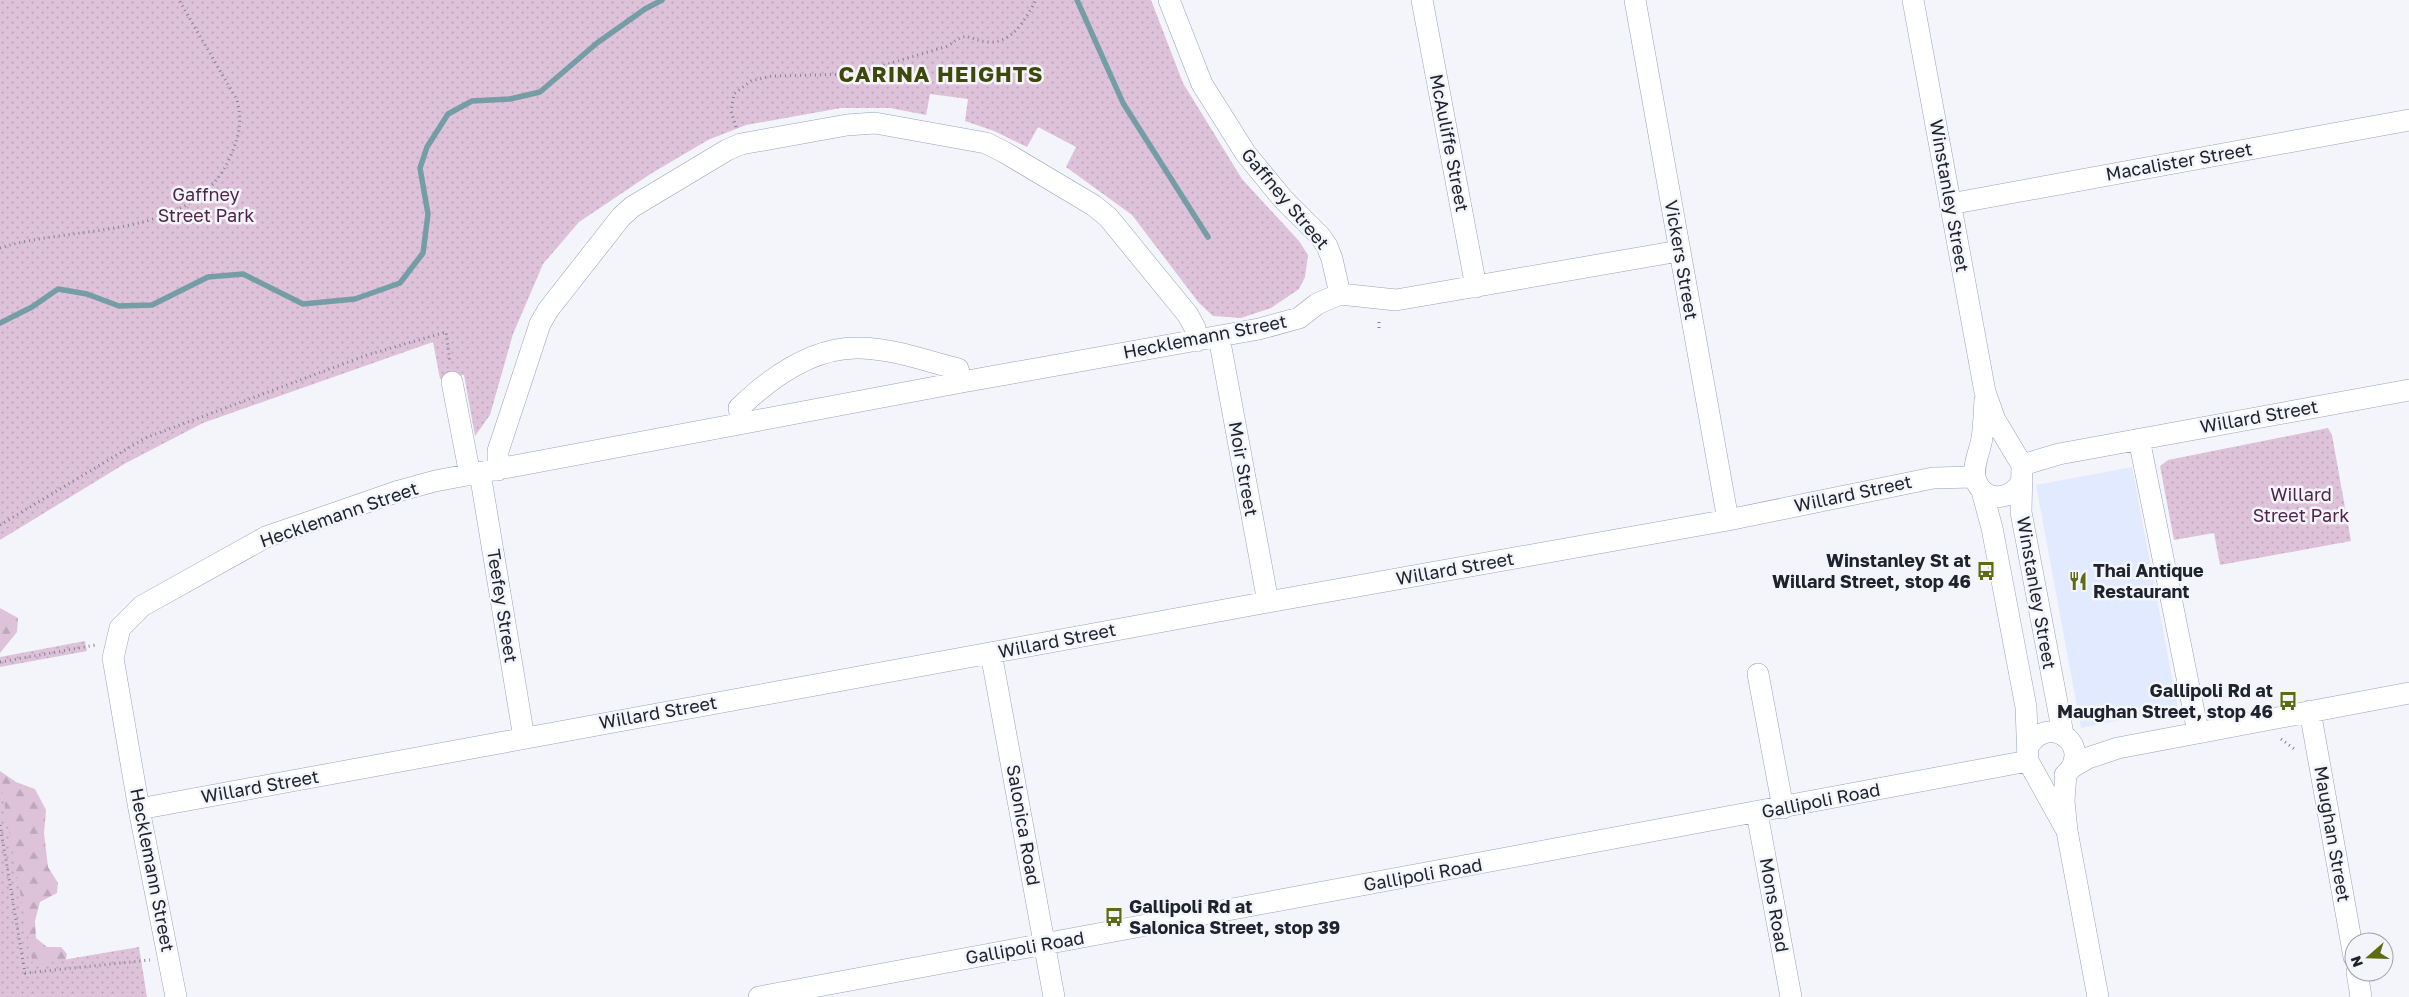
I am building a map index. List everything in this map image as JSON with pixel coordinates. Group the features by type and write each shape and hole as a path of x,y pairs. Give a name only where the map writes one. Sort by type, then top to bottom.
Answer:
{"street":[{"name":"Gaffney Street","path":"1169,0 1202,84 1246,154 1283,199 1320,236 1327,246 1340,294"},
{"name":"McAuliffe Street","path":"1422,0 1476,287"},
{"name":"Vickers Street","path":"1634,0 1728,520"},
{"name":"Winstanley Street","path":"1913,0 1986,392 1995,420 2019,466 2020,512 2066,737 2075,753 2068,771 2064,802 2067,831 2098,997"},
{"name":"Macalister Street","path":"1950,204 2409,120"},
{"path":"483,473 498,451 534,339 548,310 621,217 632,207 720,154 742,144 861,123 876,123 986,143 1093,205 1108,217 1188,315 1195,328 1197,341"},
{"path":"1340,294 1396,300 1679,251"},
{"name":"Hecklemann Street","path":"176,997 139,809 113,658 114,645 120,628 142,606 266,537 399,491 742,423 1219,337 1294,320 1325,299 1340,294"},
{"name":"Moir Street","path":"1219,337 1268,602"},
{"path":"742,423 740,408 756,392 792,367 827,352 859,348 887,350 958,369 962,382"},
{"name":"Teefey Street","path":"452,382 483,473 524,738"},
{"name":"Willard Street","path":"2019,466 2059,454 2409,390"},
{"name":"Winstanley Street","path":"1986,392 1978,476 1992,528 2026,708 2031,760 2067,831"},
{"path":"2139,439 2198,732"},
{"path":"1978,476 1982,454 1997,448 2019,466"},
{"name":"Winstanley Street","path":"1978,476 1997,497 2005,497 2012,494 2019,466"},
{"name":"Willard Street","path":"139,809 1268,602 1728,520 1933,478 1978,476"},
{"name":"Salonica Road","path":"991,653 1054,997"},
{"path":"1758,674 1783,808"},
{"path":"2118,748 2087,747 2055,731 2040,734 2031,760 2052,779 2088,758 2118,748 2409,693"},
{"name":"Maughan Street","path":"2310,711 2350,932"},
{"name":"Gallipoli Road","path":"759,997 1757,813 2031,760"},
{"name":"Mons Road","path":"1757,813 1791,997"},
{"path":"2359,982 2361,997"}],"path":[{"path":"0,248 146,222 180,208 207,190 227,165 236,142 241,118 237,100 179,0"},
{"path":"742,144 731,111 734,94 751,80 771,76 854,74 948,46 961,36 972,36 988,42 1003,38 1022,27 1036,0"},
{"path":"1379,322 1379,332"},
{"path":"0,525 145,438 367,355 446,332 452,382"},
{"path":"0,662 85,645 114,645"},
{"path":"2281,739 2298,751"},
{"path":"0,826 25,974 151,960"}],"shaded area":[{"path":"2132,467 2178,709 2081,728 2036,485"}],"green space":[{"name":"Gaffney Street Park","path":"0,0 1151,0 1183,83 1242,179 1299,241 1308,255 1305,277 1299,289 1271,308 1241,318 1213,316 1199,303 1132,215 1066,167 1076,147 1038,127 1027,147 994,131 965,121 968,99 930,94 926,115 890,108 841,108 746,125 708,140 652,173 579,222 543,264 513,334 490,415 475,436 464,375 440,379 433,342 203,423 126,463 0,540"},
{"name":"Willard Street Park","path":"2328,428 2332,435 2351,541 2220,565 2214,533 2174,540 2160,466 2168,460"},
{"path":"0,608 18,618 17,632 0,653"},
{"path":"85,641 87,651 0,667 0,657"},
{"path":"0,771 16,782 35,789 46,810 44,833 48,867 58,883 57,893 40,902 35,921 36,938 47,947 61,947 67,954 64,967 4,997 0,995"},
{"path":"0,780 33,965 139,947 147,997 0,997"}],"waterway":[{"path":"0,323 32,307 58,289 87,294 119,306 152,305 208,277 243,274 303,304 355,299 400,283 423,253 428,214 420,168 427,147 448,114 472,101 510,99 540,92 597,43 645,9 662,0"},
{"path":"1077,0 1123,103 1208,237"}],"place":[{"name":"Winstanley St at Willard Street, stop 46","path":"1986,571"},
{"name":"Thai Antique Restaurant","path":"2078,581"},
{"name":"Gallipoli Rd at Maughan Street, stop 46","path":"2288,701"},
{"name":"Gallipoli Rd at Salonica Street, stop 39","path":"1114,917"}],"district":[{"name":"CARINA HEIGHTS","path":"941,74"}]}
